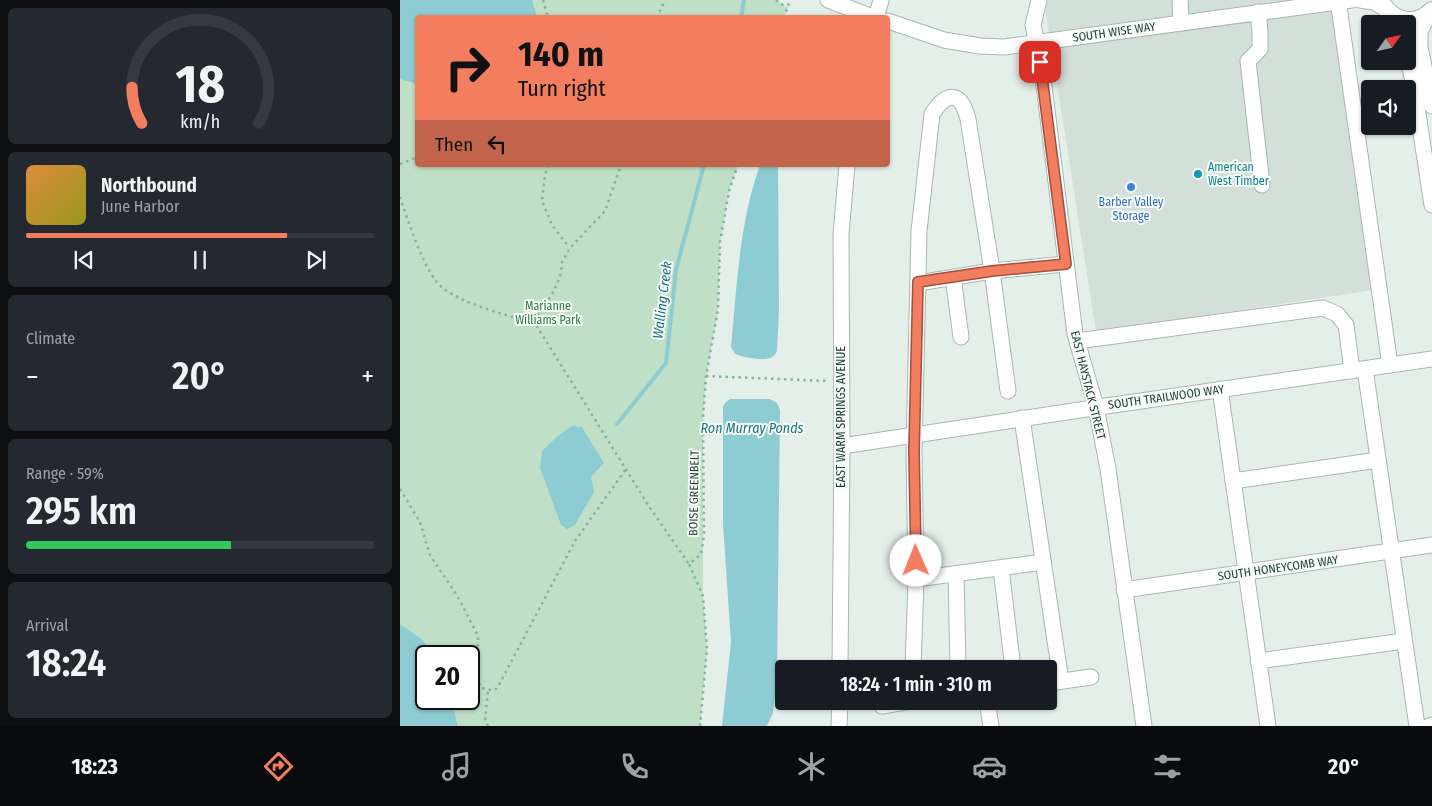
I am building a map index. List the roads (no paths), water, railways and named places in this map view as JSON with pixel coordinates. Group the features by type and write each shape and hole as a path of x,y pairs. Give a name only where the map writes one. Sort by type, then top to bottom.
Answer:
{"street":[{"path":"828,0 867,15"},
{"path":"876,15 881,0"},
{"name":"EAST HAYSTACK STREET","path":"1039,0 1033,25 1040,62 1075,334 1096,407 1108,469 1144,726"},
{"path":"1180,0 1181,23"},
{"path":"1360,0 1374,2 1389,12 1409,20 1424,16 1431,10"},
{"path":"1343,1 1390,365"},
{"name":"SOUTH WISE WAY","path":"890,22 944,40 980,46 1004,47 1181,23 1268,7 1343,1"},
{"path":"1262,185 1248,61 1260,49 1260,31 1268,7"},
{"path":"1431,10 1420,32 1420,47 1432,106"},
{"path":"1410,70 1430,174 1432,205"},
{"path":"913,660 916,580 915,435 919,231 932,114 938,105 946,99 960,99 967,113 992,271 1008,391"},
{"name":"EAST WARM SPRINGS AVENUE","path":"840,660 841,234 847,167"},
{"path":"918,282 992,271 1066,264"},
{"path":"953,277 961,336"},
{"path":"1077,341 1323,308 1337,314 1346,325 1378,460 1417,726"},
{"name":"SOUTH TRAILWOOD WAY","path":"842,446 1096,407 1432,359"},
{"path":"1220,389 1268,726"},
{"path":"1022,418 1043,562 1053,660"},
{"path":"1233,481 1378,460"},
{"name":"SOUTH HONEYCOMB WAY","path":"1124,590 1432,545"},
{"path":"916,580 1043,562"},
{"path":"1001,568 1012,660"},
{"path":"956,574 958,660"},
{"path":"1258,661 1404,641"},
{"path":"1057,682 1091,677"},
{"path":"839,726 840,710"},
{"path":"988,710 991,726"}],"water":[{"path":"400,0 532,0 536,15 415,15 415,83 400,79"},
{"path":"759,167 778,167 779,309 777,351 772,357 764,359 748,358 735,354 731,347 743,232"},
{"name":"Ron Murray Ponds","path":"730,399 770,399 777,403 780,410 777,660 775,660 773,713 767,726 722,726 731,642 723,524 723,407"},
{"path":"572,426 582,427 604,463 591,477 594,492 575,525 567,529 561,525 540,468 542,451"},
{"path":"400,624 422,639 426,645 415,645 415,710 454,710 458,726 400,726"}],"waterway":[{"name":"Walling Creek","path":"742,15 744,0"},
{"name":"Walling Creek","path":"617,424 666,363 676,270 703,167"}],"place":[{"name":"American West Timber","path":"1198,174"},
{"name":"Barber Valley Storage","path":"1131,187"}],"park label":[{"name":"Marianne Williams Park","path":"548,313"}]}
